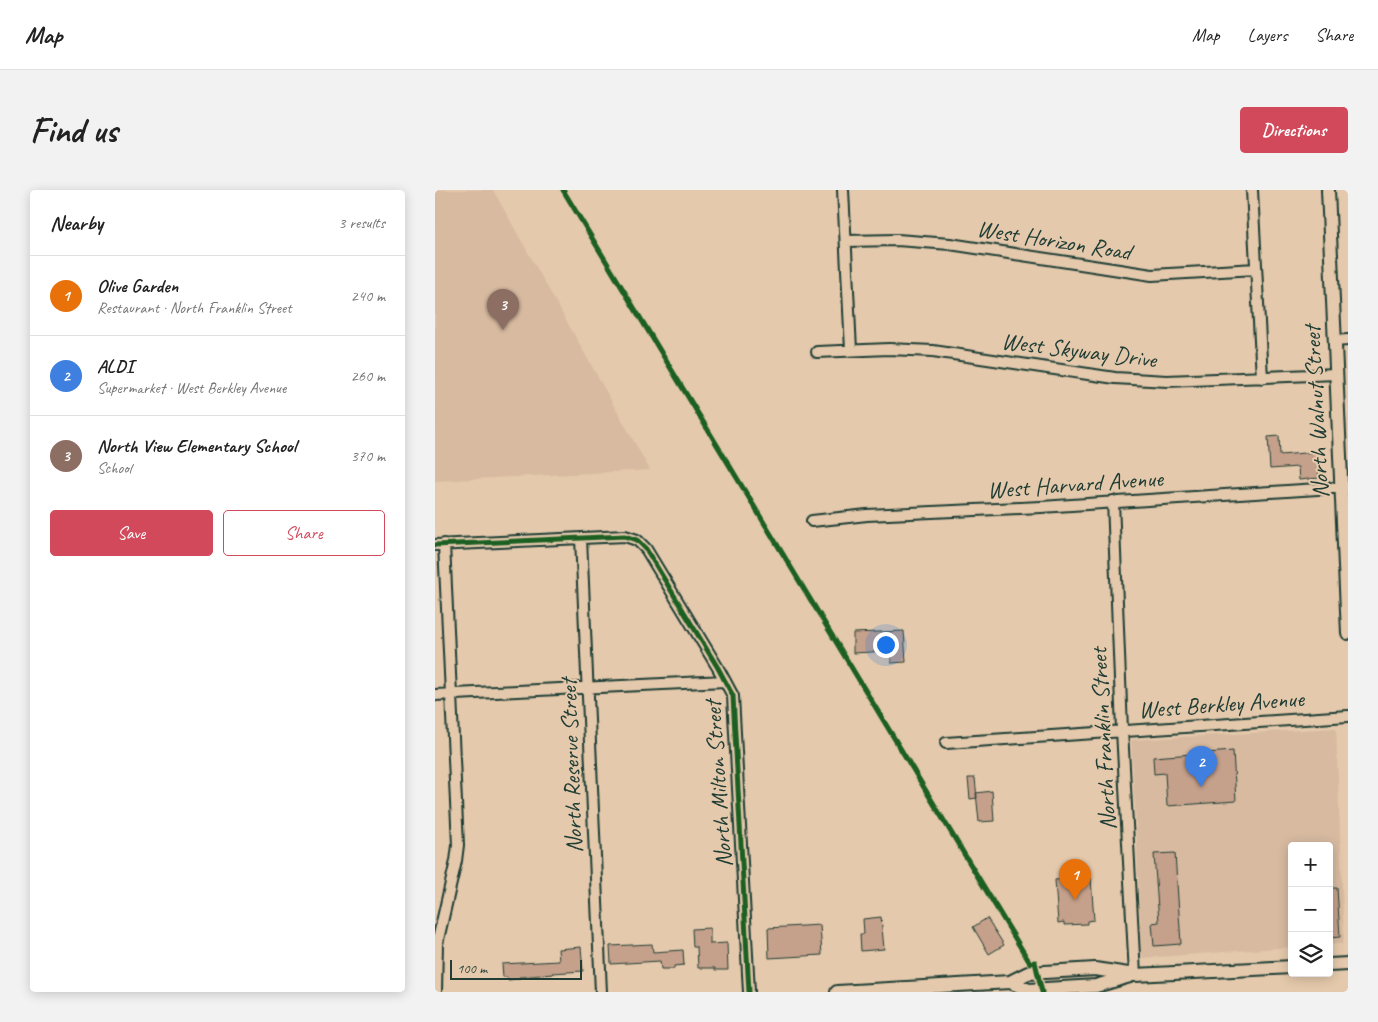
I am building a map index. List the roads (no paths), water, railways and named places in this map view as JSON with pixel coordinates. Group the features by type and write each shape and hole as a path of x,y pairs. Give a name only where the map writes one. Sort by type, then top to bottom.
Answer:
{"main road":[{"name":"North Walnut Street","path":"1328,190 1334,341 1345,487 1348,633"},
{"path":"1333,965 1348,964"},
{"path":"837,992 1011,982 1029,990 1096,986 1135,975 1288,967"}],"street":[{"path":"843,190 851,350"},
{"path":"1252,190 1262,378"},
{"name":"West Horizon Road","path":"845,241 897,240 949,244 1159,275 1256,269"},
{"path":"1334,341 1348,340"},
{"name":"West Skyway Drive","path":"817,352 889,349 933,350 1115,378 1185,381 1336,374"},
{"name":"West Harvard Avenue","path":"812,521 867,515 1041,507 1345,487"},
{"name":"North Franklin Street","path":"1113,501 1122,730 1135,975"},
{"name":"North Milton Street","path":"581,538 625,536 637,540 646,549 725,681 733,701 749,992"},
{"path":"436,992 437,944 458,845 451,694 439,545 581,538"},
{"name":"North Reserve Street","path":"581,538 601,992"},
{"path":"435,695 725,681"},
{"name":"West Berkley Avenue","path":"946,743 1348,716"}],"place":[{"name":"North View Elementary School","path":"503,330"},
{"name":"ALDI","path":"1201,787"},
{"name":"Olive Garden","path":"1075,900"}]}
